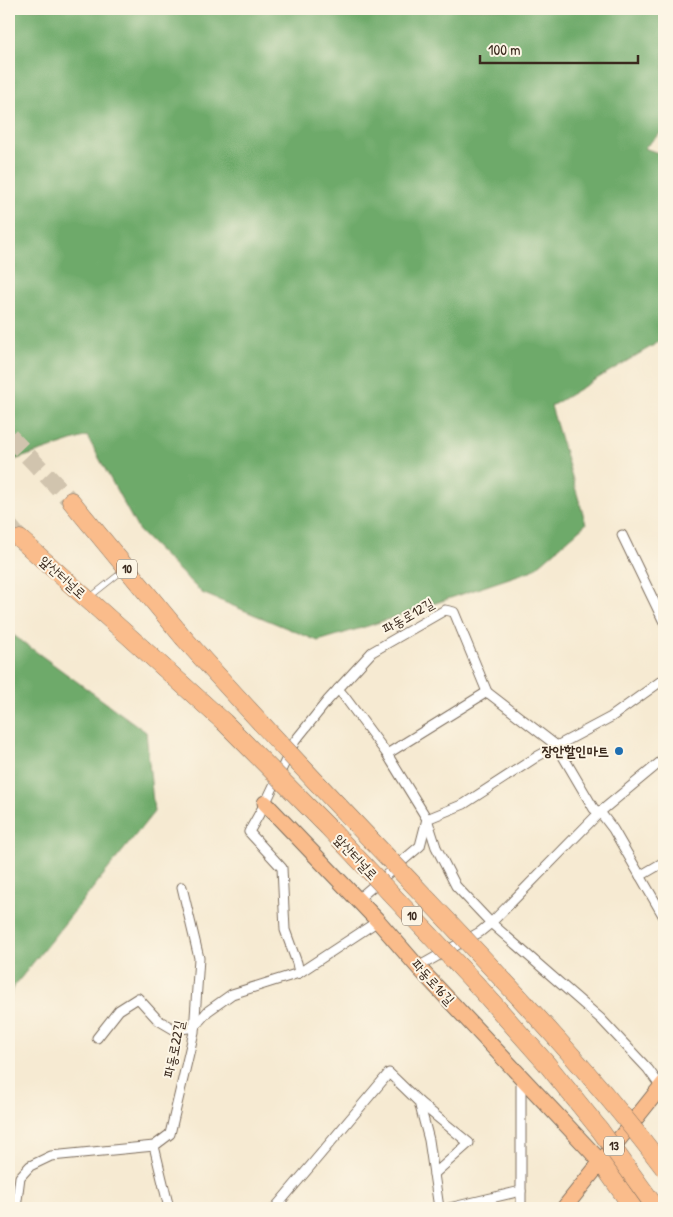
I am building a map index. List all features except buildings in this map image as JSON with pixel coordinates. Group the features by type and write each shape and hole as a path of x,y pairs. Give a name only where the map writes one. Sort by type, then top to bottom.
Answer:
{"highway":[{"name":"앞산터널로","path":"71,501 183,637 320,788 532,1010 640,1136 664,1168"},
{"name":"앞산터널로","path":"20,538 231,728 328,827 476,984 546,1063 600,1130 656,1208"},
{"path":"640,1136 664,1160"},
{"path":"601,1162 634,1208"}],"main road":[{"path":"265,803 378,921"},
{"name":"파동로16길","path":"418,966 601,1162"},
{"name":"13","path":"564,1208 662,1085"}],"street":[{"path":"622,535 664,622"},
{"name":"파동로12길","path":"299,973 285,930 282,868 249,832 295,742 328,700 372,652 445,610 454,612 487,692 557,746 594,809 600,812 613,829 664,917"},
{"path":"427,819 464,804 538,756 611,717 664,679"},
{"path":"338,689 387,754 427,819 436,847 456,886 491,923 601,1018 662,1085"},
{"path":"387,754 487,692"},
{"path":"427,819 420,846 358,900 418,966 480,932 491,923 600,812 664,759"},
{"path":"640,876 664,862"},
{"name":"파동로22길","path":"154,1146 170,1134 194,1027 199,958 182,887"},
{"path":"96,1038 119,1010 138,998 158,1020 175,1030 194,1027 208,1011 232,994 299,973 378,921"},
{"path":"275,1208 389,1073 469,1143 434,1174"},
{"path":"519,1074 521,1082 521,1208"},
{"path":"420,1102 429,1140 438,1208"},
{"path":"16,1208 20,1177 30,1166 51,1156 154,1146 169,1208"},
{"path":"449,1208 521,1192"}],"lane":[{"path":"87,599 126,568"}],"green space":[{"path":"9,9 664,9 664,130 644,148 664,155 664,339 551,406 586,524 533,570 318,641 202,593 139,531 87,436 9,463"},
{"path":"9,632 146,732 154,812 12,989 9,1005"}],"tunnel":[{"path":"9,436 71,501"},
{"path":"9,526 20,539"}],"place":[{"name":"장안할인마트","path":"619,751"}]}
